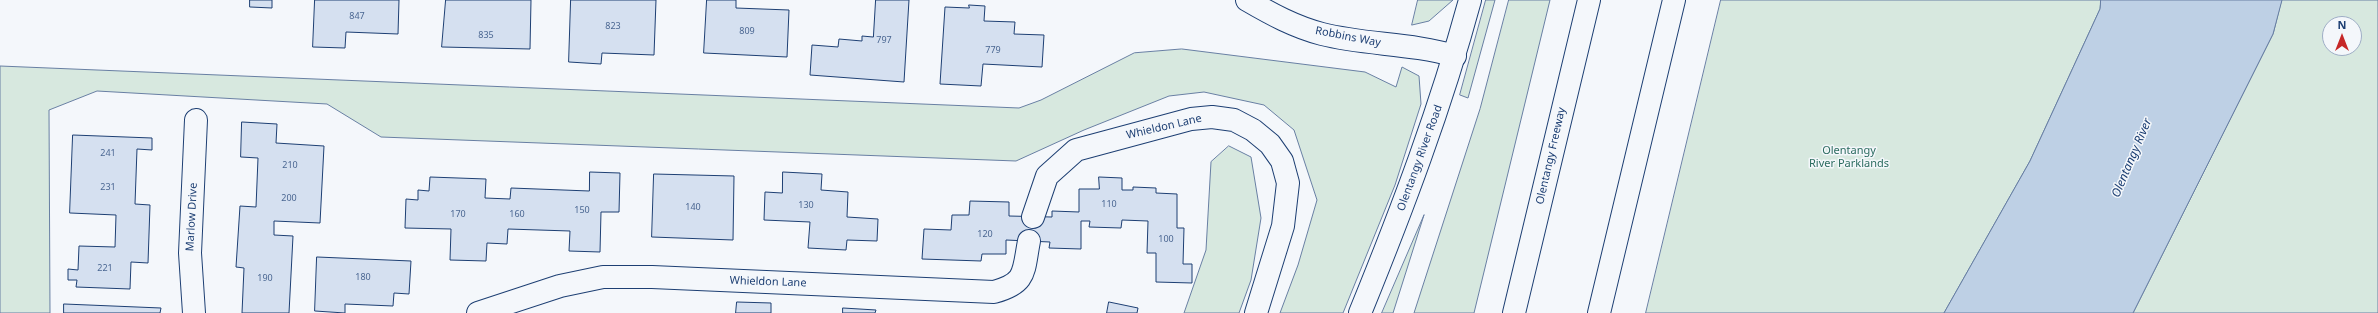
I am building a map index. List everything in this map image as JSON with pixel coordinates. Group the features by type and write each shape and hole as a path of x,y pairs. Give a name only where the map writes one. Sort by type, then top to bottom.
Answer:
{"main road":[{"name":"Robbins Way","path":"1247,0 1278,18 1322,34 1374,43 1427,48 1455,56"},
{"name":"Olentangy River Road","path":"1360,313 1419,164 1455,56 1470,0"},
{"name":"Olentangy Freeway","path":"1514,313 1589,0"},
{"path":"1599,313 1674,0"},
{"name":"Whieldon Lane","path":"1033,217 1048,176 1076,150 1191,119 1212,117 1234,120 1253,130 1270,144 1282,161 1288,183 1283,226 1256,313"},
{"name":"Marlow Drive","path":"194,313 190,253 196,120"},
{"name":"Whieldon Lane","path":"478,313 560,286 603,277 652,277 994,292 1010,287 1018,282 1022,275 1029,241"}],"green space":[{"path":"1418,0 1453,0 1429,21 1412,25"},
{"path":"1486,0 1495,0 1468,98 1460,95"},
{"path":"1509,0 1550,0 1474,313 1414,313 1480,109"},
{"name":"Olentangy River Parklands","path":"1721,0 2101,0 2100,9 2030,161 1944,313 1646,313"},
{"path":"2282,0 2378,0 2378,313 2133,313 2273,34"},
{"path":"1182,49 1365,72 1396,87 1402,67 1419,76 1421,104 1395,185 1343,313 1280,313 1298,265 1317,200 1294,130 1264,105 1204,92 1169,96 1084,130 1016,161 381,137 327,104 97,91 49,110 50,313 0,313 0,66 1019,108 1041,100 1134,53"},
{"path":"1229,146 1251,157 1261,218 1251,280 1239,313 1184,313 1206,250 1211,162"},
{"path":"1424,215 1393,313 1382,313"}],"water":[{"name":"Olentangy River","path":"2101,0 2282,0 2273,34 2133,313 1944,313 2030,161 2100,9"}],"building":[{"path":"250,0 272,0 272,8 250,7"},
{"path":"315,0 399,0 398,34 346,32 345,48 313,47"},
{"path":"446,0 531,0 530,49 442,47"},
{"path":"571,0 656,0 654,55 602,53 601,64 569,62"},
{"path":"707,0 736,0 736,8 789,10 787,57 704,53"},
{"path":"876,0 909,0 904,82 810,75 812,45 838,47 839,39 862,41 862,36 873,37"},
{"path":"969,5 985,6 984,21 1015,22 1014,34 1044,35 1042,67 983,64 981,86 940,84 945,7 969,8"},
{"path":"242,122 277,124 276,143 324,146 320,223 274,221 274,235 293,236 289,313 242,313 244,268 236,267 240,206 256,207 258,158 241,157"},
{"path":"73,135 152,138 152,150 137,149 135,204 150,205 148,263 131,262 130,289 76,287 77,280 68,280 68,269 78,270 79,246 115,247 116,215 70,213"},
{"path":"590,172 620,173 619,212 601,212 600,252 569,251 570,231 508,229 507,244 487,243 486,261 450,260 451,229 405,228 406,199 418,200 418,190 429,191 430,177 486,179 485,198 510,199 511,188 589,191"},
{"path":"783,172 822,174 821,190 848,192 847,217 878,219 877,241 847,240 846,250 808,248 810,222 764,220 765,192 782,193"},
{"path":"654,174 734,176 733,240 652,237"},
{"path":"1099,177 1122,178 1122,190 1133,190 1133,187 1156,188 1156,193 1177,194 1177,228 1184,228 1183,264 1192,264 1192,283 1156,282 1156,253 1147,253 1148,221 1122,220 1121,228 1089,227 1090,221 1081,221 1081,249 1049,248 1050,242 1006,240 1006,254 982,254 981,261 922,259 924,229 951,230 952,215 969,215 970,201 1009,202 1009,216 1052,217 1052,211 1079,212 1079,189 1099,189"},
{"path":"317,257 411,261 409,294 394,293 393,306 345,304 345,313 315,311"},
{"path":"737,302 771,303 771,313 736,313"},
{"path":"1109,302 1138,308 1137,313 1107,313"},
{"path":"64,304 161,308 160,313 64,313"},
{"path":"843,308 876,310 875,313 843,313"}]}
